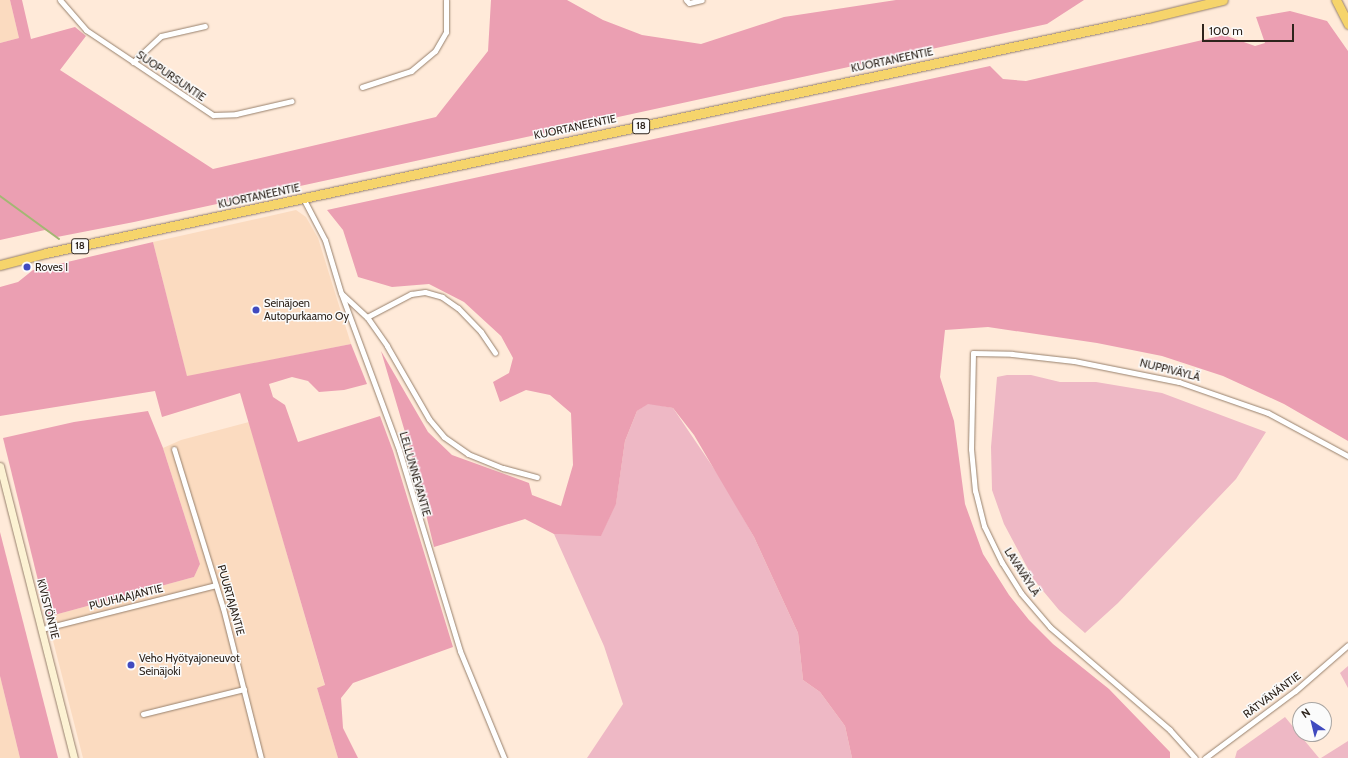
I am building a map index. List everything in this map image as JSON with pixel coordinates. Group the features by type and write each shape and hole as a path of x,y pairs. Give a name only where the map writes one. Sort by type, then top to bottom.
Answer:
{"highway":[{"name":"KUORTANEENTIE","path":"0,265 26,258 302,198 1133,22 1223,0"},
{"path":"1336,3 1348,24"},
{"name":"KUORTANEENTIE","path":"0,261 26,258"}],"main road":[{"name":"KIVISTÖNTIE","path":"0,466 74,758"}],"street":[{"name":"SUOPURSUNTIE","path":"60,0 86,30 213,115 236,114 292,101"},
{"path":"362,87 411,71 435,51 446,32 446,0"},
{"path":"686,0 689,3 702,0"},
{"path":"133,62 161,36 205,26"},
{"name":"LELLUNNEVANTIE","path":"302,198 325,240 342,294 399,450 460,651 504,758"},
{"path":"367,317 411,294 425,292 442,298 458,308 481,332 495,353"},
{"path":"342,294 367,317 387,346 429,419 444,437 468,454 503,468 537,477"},
{"name":"NUPPIVÄYLÄ","path":"973,353 1012,354 1074,361 1179,382 1268,414 1348,456"},
{"name":"LAVAVÄYLÄ","path":"973,353 971,449 975,491 984,526 1002,563 1021,593 1050,627 1170,730 1194,758"},
{"name":"PUURTAJANTIE","path":"174,449 216,585 261,758"},
{"name":"PUUHAAJANTIE","path":"42,629 216,585"},
{"name":"RÄTVÄNÄNTIE","path":"1205,758 1295,691 1348,645"},
{"path":"143,714 244,689"}],"shaded area":[{"path":"0,0 10,0 19,38 0,43"},
{"path":"10,0 22,0 31,39 75,27 86,36 60,70 213,169 436,117 488,51 491,0 567,0 603,20 642,35 701,44 784,17 896,0 1084,0 1047,24 134,222 57,237 45,230 0,240 0,43 19,38"},
{"path":"1290,11 1327,21 1348,51 1348,441 1284,404 1223,376 1162,356 1097,343 988,327 945,330 940,377 954,421 965,504 983,554 1009,595 1029,620 1053,644 1109,689 1170,752 1170,758 852,758 845,726 820,692 803,680 798,633 754,537 694,435 673,408 648,404 637,411 625,441 616,504 601,536 554,534 525,519 434,547 410,449 381,351 428,432 452,455 529,483 532,495 561,506 573,465 571,413 550,395 526,390 500,402 493,382 509,373 513,358 501,336 464,302 429,284 392,287 358,277 343,230 327,210 990,66 1003,79 1026,81 1224,35 1255,46 1265,43 1256,17"},
{"name":"Seinäjoen Autopurkaamo Oy","path":"296,210 306,217 318,238 351,344 187,377 153,242"},
{"path":"153,242 187,376 351,344 367,384 344,390 319,392 308,381 292,377 269,384 273,397 285,405 298,442 380,416 393,451 453,647 353,683 341,698 343,728 358,758 338,758 317,688 325,685 240,393 162,417 155,391 0,416 0,287 18,282 33,270"},
{"path":"1007,375 1031,375 1060,382 1096,382 1162,393 1266,432 1236,479 1118,603 1085,633 1059,610 1034,580 1004,524 992,490 991,447 997,377"},
{"path":"648,403 673,408 721,479 754,537 798,633 803,680 820,692 845,726 852,758 587,758 623,704 604,646 554,534 601,535 616,503 625,441 637,411"},
{"path":"148,411 163,448 200,564 194,577 47,617 3,438 74,422"},
{"path":"249,422 325,686 317,688 338,758 83,758 47,617 194,577 200,564 163,448 181,440"},
{"path":"0,532 58,758 20,758 0,676"},
{"path":"1348,666 1348,688 1340,673"},
{"path":"0,676 20,758 0,758"},
{"path":"1285,717 1292,725 1292,742 1306,742 1319,758 1235,758 1237,751"},
{"path":"1348,741 1348,758 1321,758"}],"waterway":[{"path":"0,196 59,239"}],"place":[{"name":"Roves I","path":"27,267"},
{"name":"Seinäjoen Autopurkaamo Oy","path":"256,310"},
{"name":"Veho Hyötyajoneuvot Seinäjoki","path":"131,665"}]}
